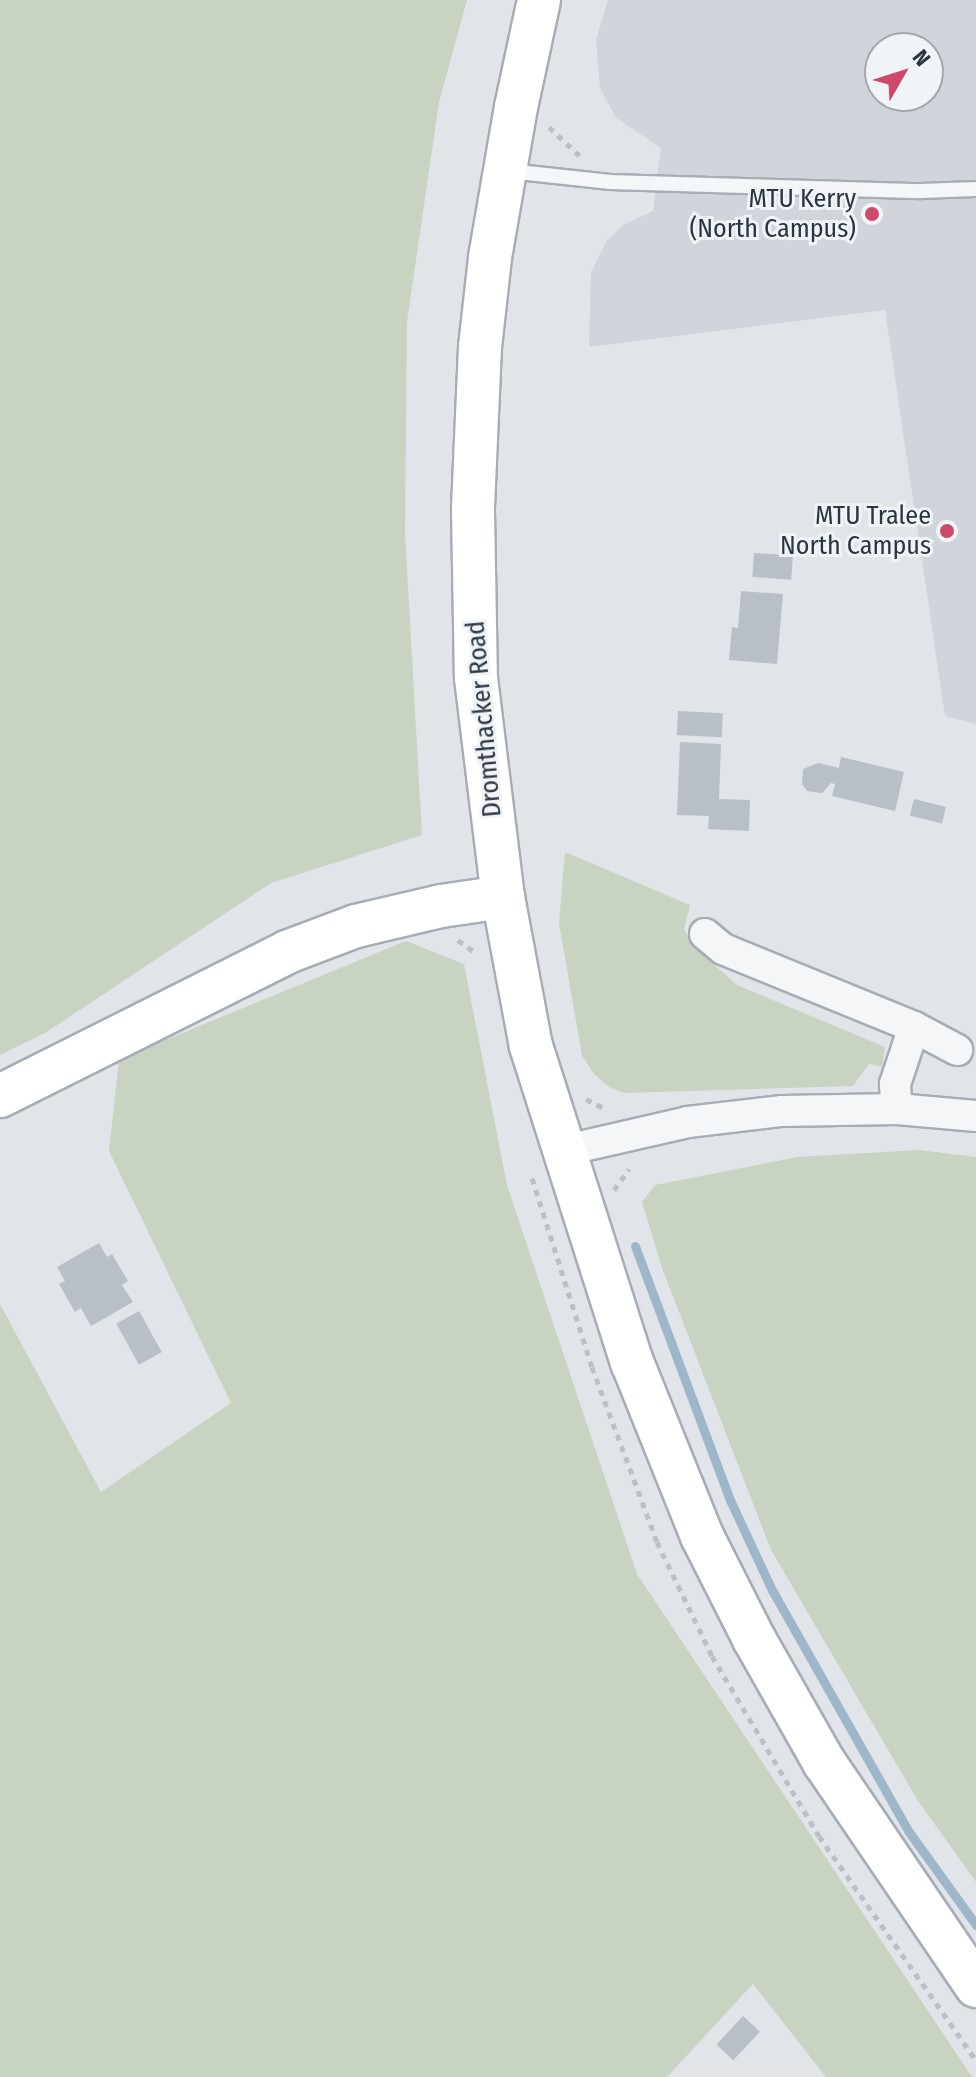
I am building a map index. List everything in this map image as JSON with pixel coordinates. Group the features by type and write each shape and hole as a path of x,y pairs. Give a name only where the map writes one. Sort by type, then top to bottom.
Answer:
{"street":[{"name":"Dromthacker Road","path":"539,0 505,170 480,347 473,510 476,678 503,897 531,1046 632,1362 702,1536 754,1639 824,1762 976,1986"},
{"path":"0,1096 287,952 356,926 441,906 503,897"},
{"path":"705,934 723,949 914,1027 957,1050"},
{"path":"897,1109 895,1084 914,1027"},
{"path":"566,1150 688,1122 746,1114 897,1109 976,1116"}],"lane":[{"path":"505,170 610,182 921,191 976,189"}],"path":[{"path":"546,123 582,157"},
{"path":"579,1094 613,1111"},
{"path":"611,1200 625,1171 636,1165"}],"shaded area":[{"name":"MTU Tralee North Campus","path":"608,0 976,0 976,724 945,716 885,310 589,347 591,273 607,240 625,224 653,211 661,148 616,118 600,88 596,40"}],"green space":[{"path":"0,0 467,0 439,102 407,322 405,532 422,835 271,883 45,1033 0,1055"},
{"path":"565,852 690,905 684,930 702,954 737,985 885,1047 882,1067 869,1064 853,1086 624,1093 609,1087 595,1075 582,1056 559,923"},
{"path":"406,941 464,964 507,1185 637,1574 972,2077 826,2077 753,1984 667,2077 0,2077 0,1304 101,1492 231,1403 109,1151 119,1059"},
{"path":"919,1150 976,1157 976,1882 918,1801 771,1550 662,1268 642,1202 655,1185 798,1157"}],"building":[{"path":"754,553 793,556 791,580 752,577"},
{"path":"741,591 783,594 777,664 729,660 732,627 738,628"},
{"path":"678,711 723,713 722,737 677,735"},
{"path":"680,742 721,744 719,799 750,800 749,831 708,829 709,816 677,815"},
{"path":"841,757 904,772 895,811 832,796 835,784 831,783 822,793 807,791 802,784 803,769 818,763 839,768"},
{"path":"914,799 946,807 942,823 910,815"},
{"path":"99,1243 107,1257 112,1254 128,1281 122,1285 133,1302 91,1326 81,1308 75,1312 59,1284 65,1281 57,1267"},
{"path":"139,1311 162,1352 139,1365 116,1324"},
{"path":"743,2016 760,2032 733,2060 716,2045"}],"waterway":[{"path":"635,1246 730,1500 772,1590 909,1832 976,1925"}],"place":[{"name":"MTU Kerry (North Campus)","path":"872,214"},
{"name":"MTU Tralee North Campus","path":"947,531"}]}
